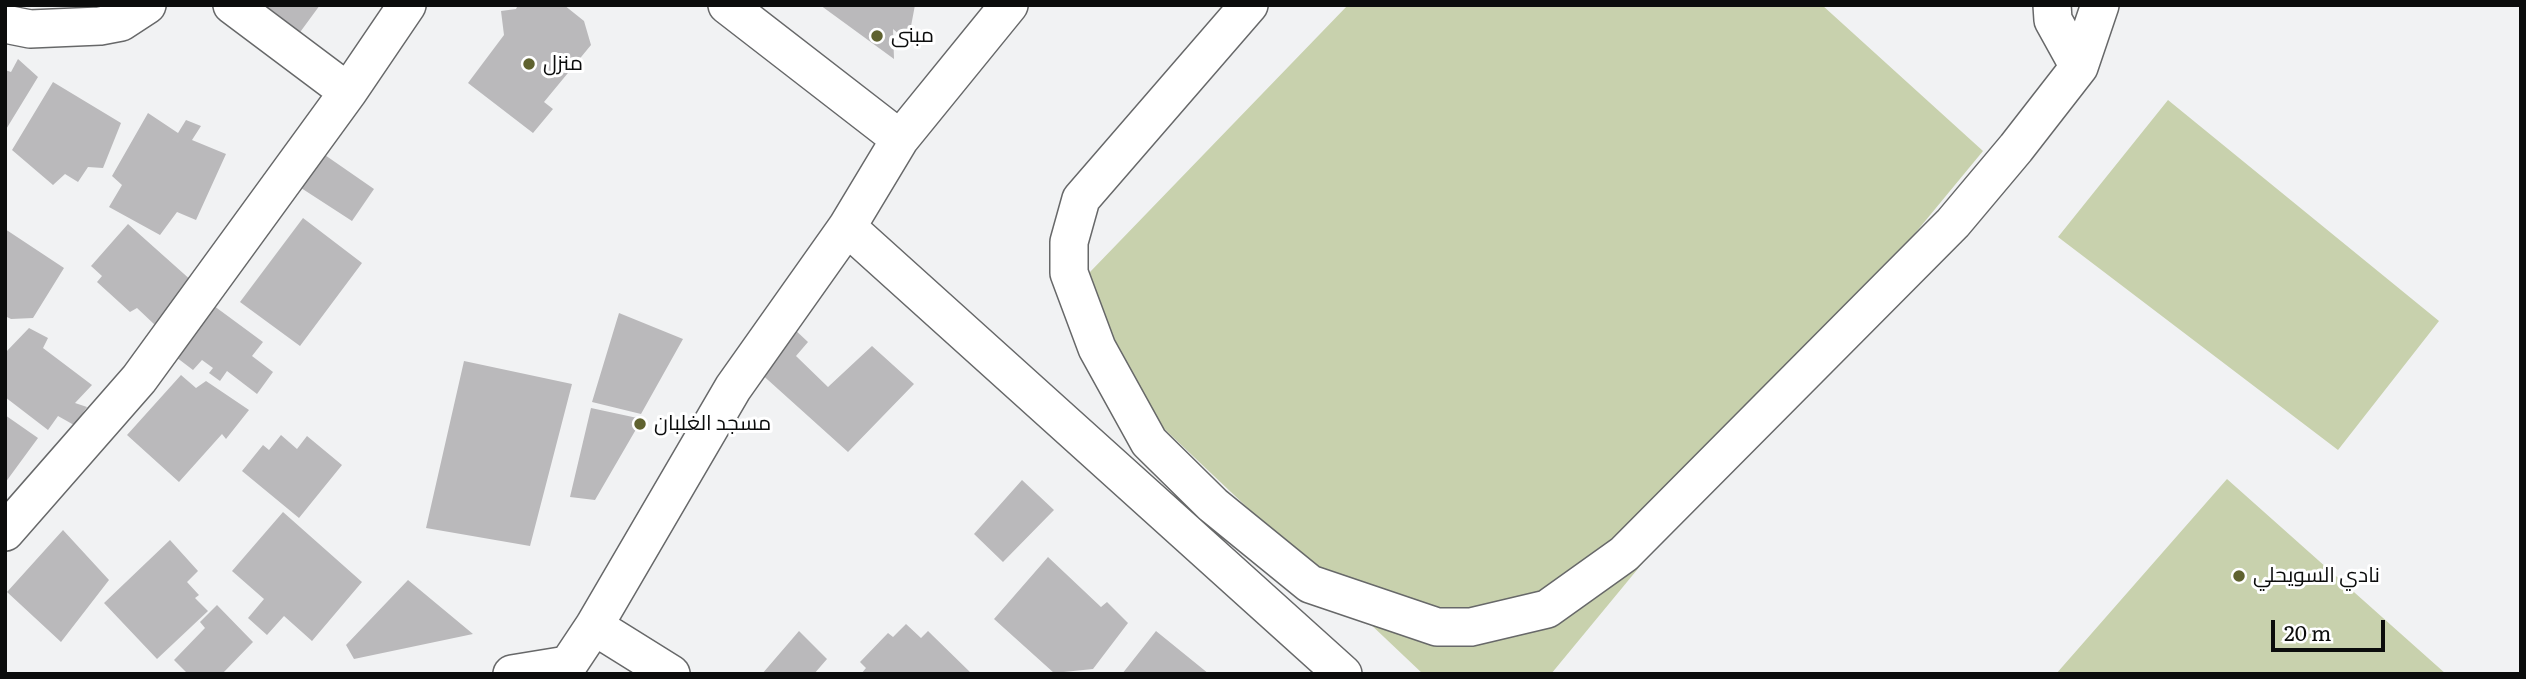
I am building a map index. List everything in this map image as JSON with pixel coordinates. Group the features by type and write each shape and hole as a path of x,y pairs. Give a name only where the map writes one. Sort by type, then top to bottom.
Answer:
{"street":[{"path":"5,24 30,29 100,26 121,22 147,5"},
{"path":"232,5 348,92"},
{"path":"5,532 139,379 348,92 407,5"},
{"path":"727,5 900,139"},
{"path":"512,674 564,669 594,626 733,388 848,228 900,139 1009,5"},
{"path":"1249,5 1081,199 1069,242 1069,274 1097,348 1149,442 1213,505 1310,584 1437,627 1471,627 1547,608 1624,554 1953,223 2079,67 2100,5"},
{"path":"2052,5 2053,20 2079,67"},
{"path":"848,228 1343,674"},
{"path":"594,626 671,674"}],"green space":[{"path":"1348,5 1822,5 1983,151 1551,674 1423,674 1080,349 1090,272"},
{"path":"2168,100 2439,321 2338,450 2058,237"},
{"name":"نادي السويحلي","path":"2227,479 2446,674 2056,674"}],"building":[{"path":"262,5 320,5 298,35"},
{"name":"منزل","path":"518,5 564,5 584,21 591,45 544,102 553,109 533,133 468,83 504,35 501,11 516,9"},
{"name":"مبنى","path":"820,5 915,5 908,42 893,29 894,59"},
{"path":"18,59 38,77 5,131 5,70 11,72"},
{"path":"53,82 121,123 103,168 88,167 78,182 65,174 53,185 12,150"},
{"path":"148,113 178,133 186,120 201,126 192,140 226,154 196,220 177,212 160,235 109,207 122,185 112,176"},
{"path":"322,153 374,189 352,221 298,186"},
{"path":"303,218 362,263 300,346 240,302"},
{"path":"128,224 193,282 155,325 137,308 130,312 97,282 102,276 91,266"},
{"path":"5,229 64,268 33,318 11,319 5,316"},
{"path":"206,300 263,342 252,356 273,372 257,394 227,371 220,381 209,373 213,368 202,360 193,370 168,351"},
{"path":"619,313 683,339 641,414 592,402"},
{"path":"792,327 808,342 796,356 828,387 872,346 914,384 848,452 758,371"},
{"path":"29,328 48,338 43,348 92,385 75,403 87,407 74,425 58,416 48,430 5,397 5,353"},
{"path":"464,361 572,384 530,546 426,528"},
{"path":"181,375 196,388 206,381 249,410 226,439 222,434 179,482 127,435"},
{"path":"591,408 642,419 595,500 570,497"},
{"path":"5,415 38,438 5,483"},
{"path":"281,435 297,449 307,436 342,465 299,518 242,471 263,445 269,450"},
{"path":"1022,480 1054,510 1003,562 974,534"},
{"path":"283,512 362,582 312,641 284,616 267,635 248,618 264,599 232,571"},
{"path":"63,530 109,580 61,642 7,592"},
{"path":"170,540 198,571 187,582 199,595 195,598 208,611 157,659 104,603"},
{"path":"1048,557 1101,607 1107,602 1128,623 1093,669 1054,673 994,619"},
{"path":"408,580 473,634 354,659 346,645"},
{"path":"217,605 253,642 222,674 188,674 174,660 205,628 200,622"},
{"path":"906,624 921,638 928,631 972,674 861,674 866,668 860,662 888,633 893,637"},
{"path":"799,631 827,659 814,674 762,674"},
{"path":"1156,631 1209,674 1122,674"}],"place":[{"name":"مبنى","path":"877,36"},
{"name":"منزل","path":"529,64"},
{"name":"مسجد الغلبان","path":"640,424"},
{"name":"نادي السويحلي","path":"2239,576"}]}
